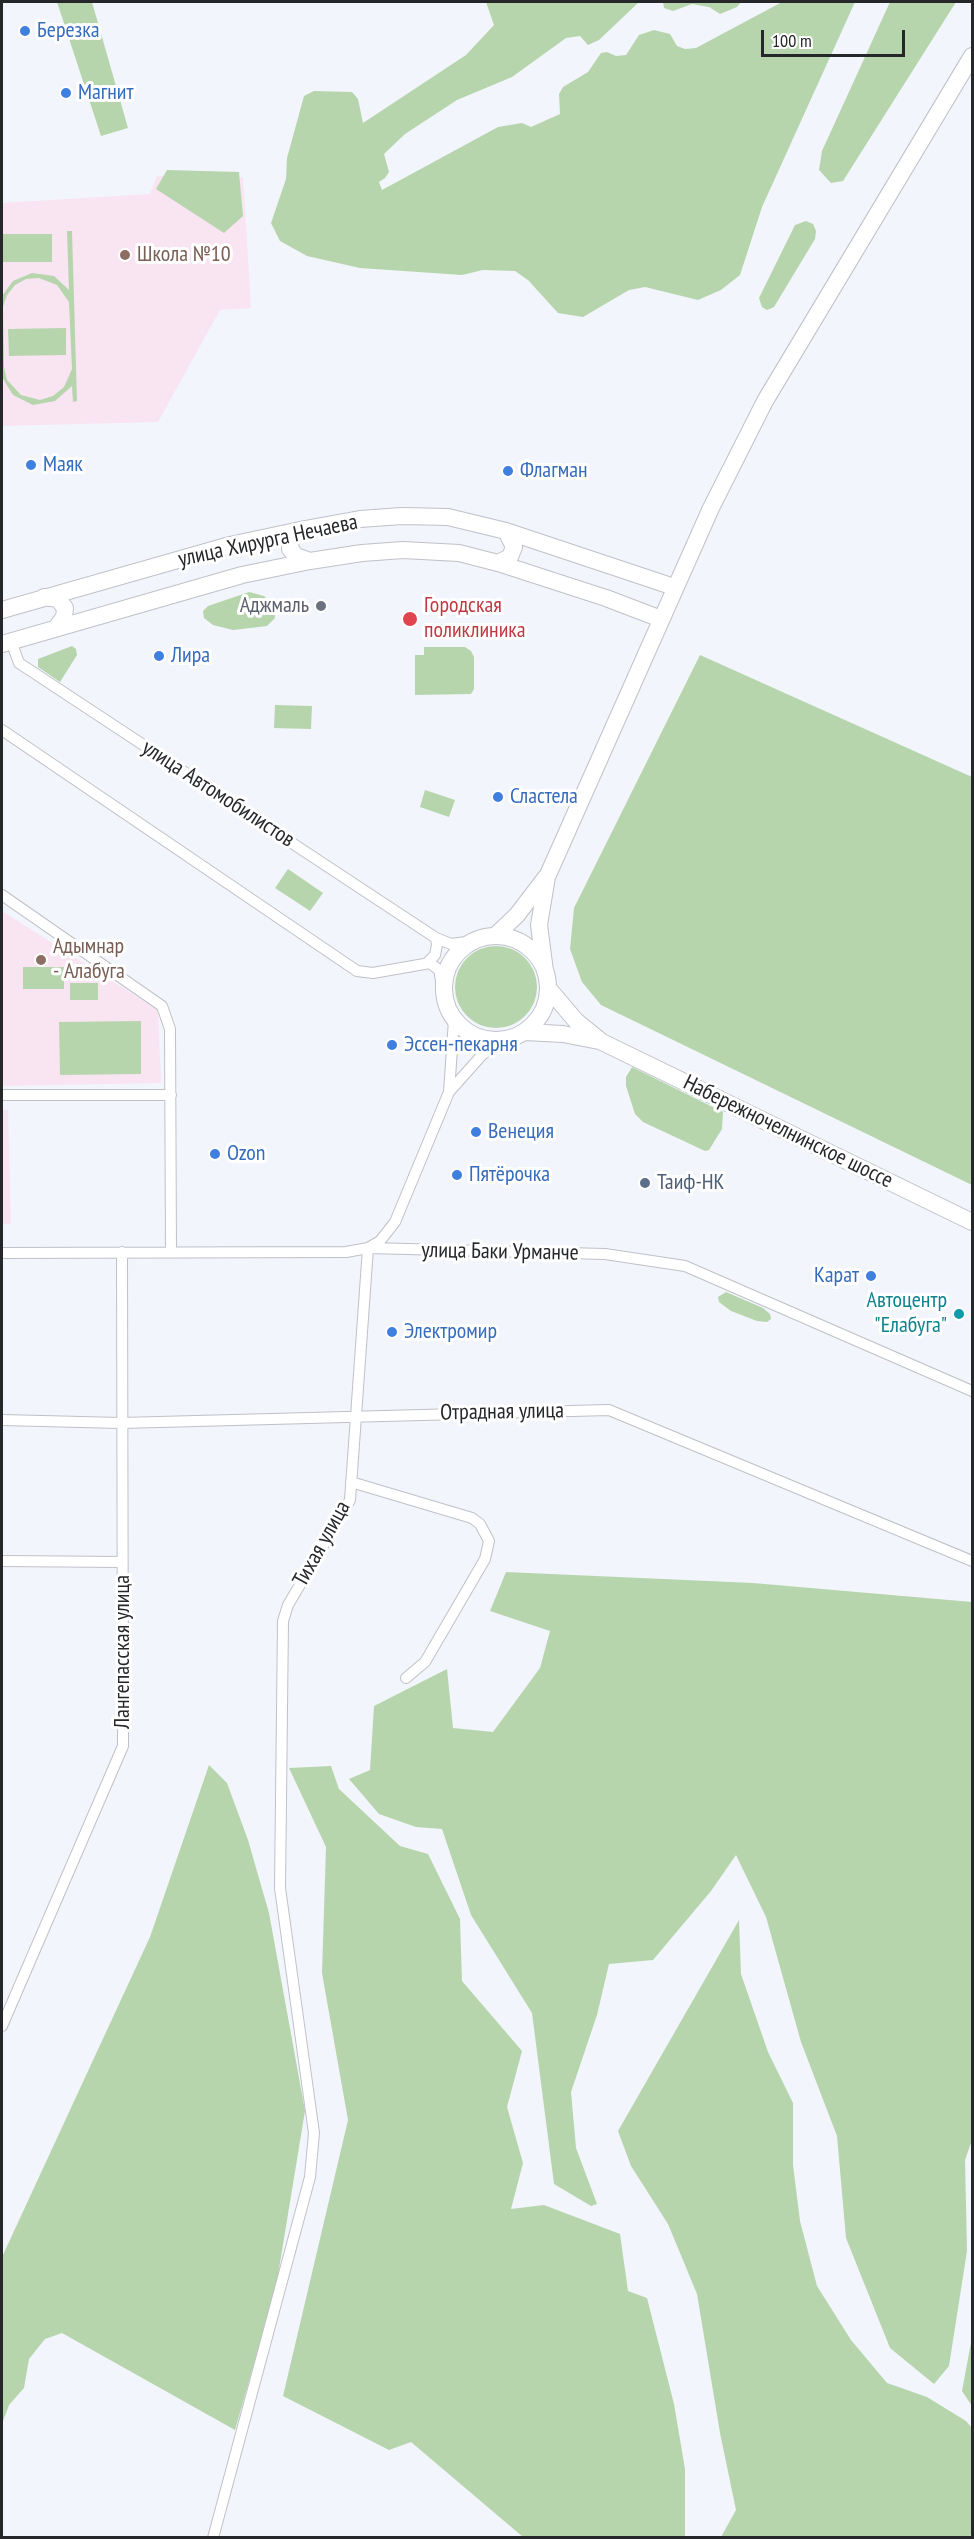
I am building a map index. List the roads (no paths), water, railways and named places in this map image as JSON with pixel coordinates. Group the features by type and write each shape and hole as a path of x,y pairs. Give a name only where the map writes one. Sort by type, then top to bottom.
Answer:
{"main road":[{"path":"545,970 539,959 525,946 508,938 495,936 474,941 456,954 450,963 444,985 444,996 454,1020 474,1036 500,1041 525,1032 542,1013 548,988 539,925 547,877 674,587 765,400 972,56"},
{"name":"улица Хирурга Нечаева","path":"2,610 230,545 360,519 428,516 448,517 506,531 674,587"},
{"path":"305,529 291,538 290,549 296,556 310,561"},
{"path":"498,563 510,557 514,547 506,531"},
{"name":"улица Хирурга Нечаева","path":"6,643 242,575 362,553 428,550 498,563 606,598 661,619"},
{"path":"44,597 58,599 65,608 64,617 56,628"},
{"path":"495,936 516,915 547,877"},
{"name":"Набережночелнинское шоссе","path":"548,988 576,1021 602,1041 972,1222"},
{"name":"Набережночелнинское шоссе","path":"525,1032 563,1034 602,1041"}],"street":[{"name":"улица Автомобилистов","path":"6,643 19,663 435,938 451,944 474,941"},
{"path":"2,730 357,971 373,973 428,963 435,955 437,945 435,938"},
{"path":"2,895 162,1006 170,1029 171,1253"},
{"path":"428,963 439,970 444,996"},
{"path":"368,1248 380,1241 395,1222 449,1092 454,1020"},
{"path":"449,1092 482,1055 500,1041"},
{"path":"2,1095 171,1095"},
{"name":"улица Баки Урманче","path":"2,1253 346,1252 368,1248 605,1254 686,1266 972,1391"},
{"name":"Тихая улица","path":"213,2538 310,2177 314,2133 280,1888 283,1621 288,1605 350,1500 368,1248"},
{"name":"Лангепасская улица","path":"2,2026 123,1746 122,1252"},
{"name":"Отрадная улица","path":"2,1420 122,1423 609,1410 972,1561"},
{"path":"351,1482 472,1518 486,1532 489,1549 485,1559 425,1662 406,1678"},
{"path":"2,1561 122,1562"}],"place":[{"name":"Березка","path":"25,31"},
{"name":"Магнит","path":"66,93"},
{"name":"Школа №10","path":"125,255"},
{"name":"Маяк","path":"31,465"},
{"name":"Флагман","path":"508,471"},
{"name":"Аджмаль","path":"321,606"},
{"name":"Городская поликлиника","path":"410,619"},
{"name":"Лира","path":"159,656"},
{"name":"Сластела","path":"498,797"},
{"name":"Адымнар - Алабуга","path":"41,960"},
{"name":"Эссен-пекарня","path":"392,1045"},
{"name":"Венеция","path":"476,1132"},
{"name":"Ozon","path":"215,1154"},
{"name":"Пятёрочка","path":"457,1175"},
{"name":"Таиф-НК","path":"645,1183"},
{"name":"Карат","path":"871,1276"},
{"name":"Автоцентр \"Елабуга\"","path":"959,1314"},
{"name":"Электромир","path":"392,1332"}]}
